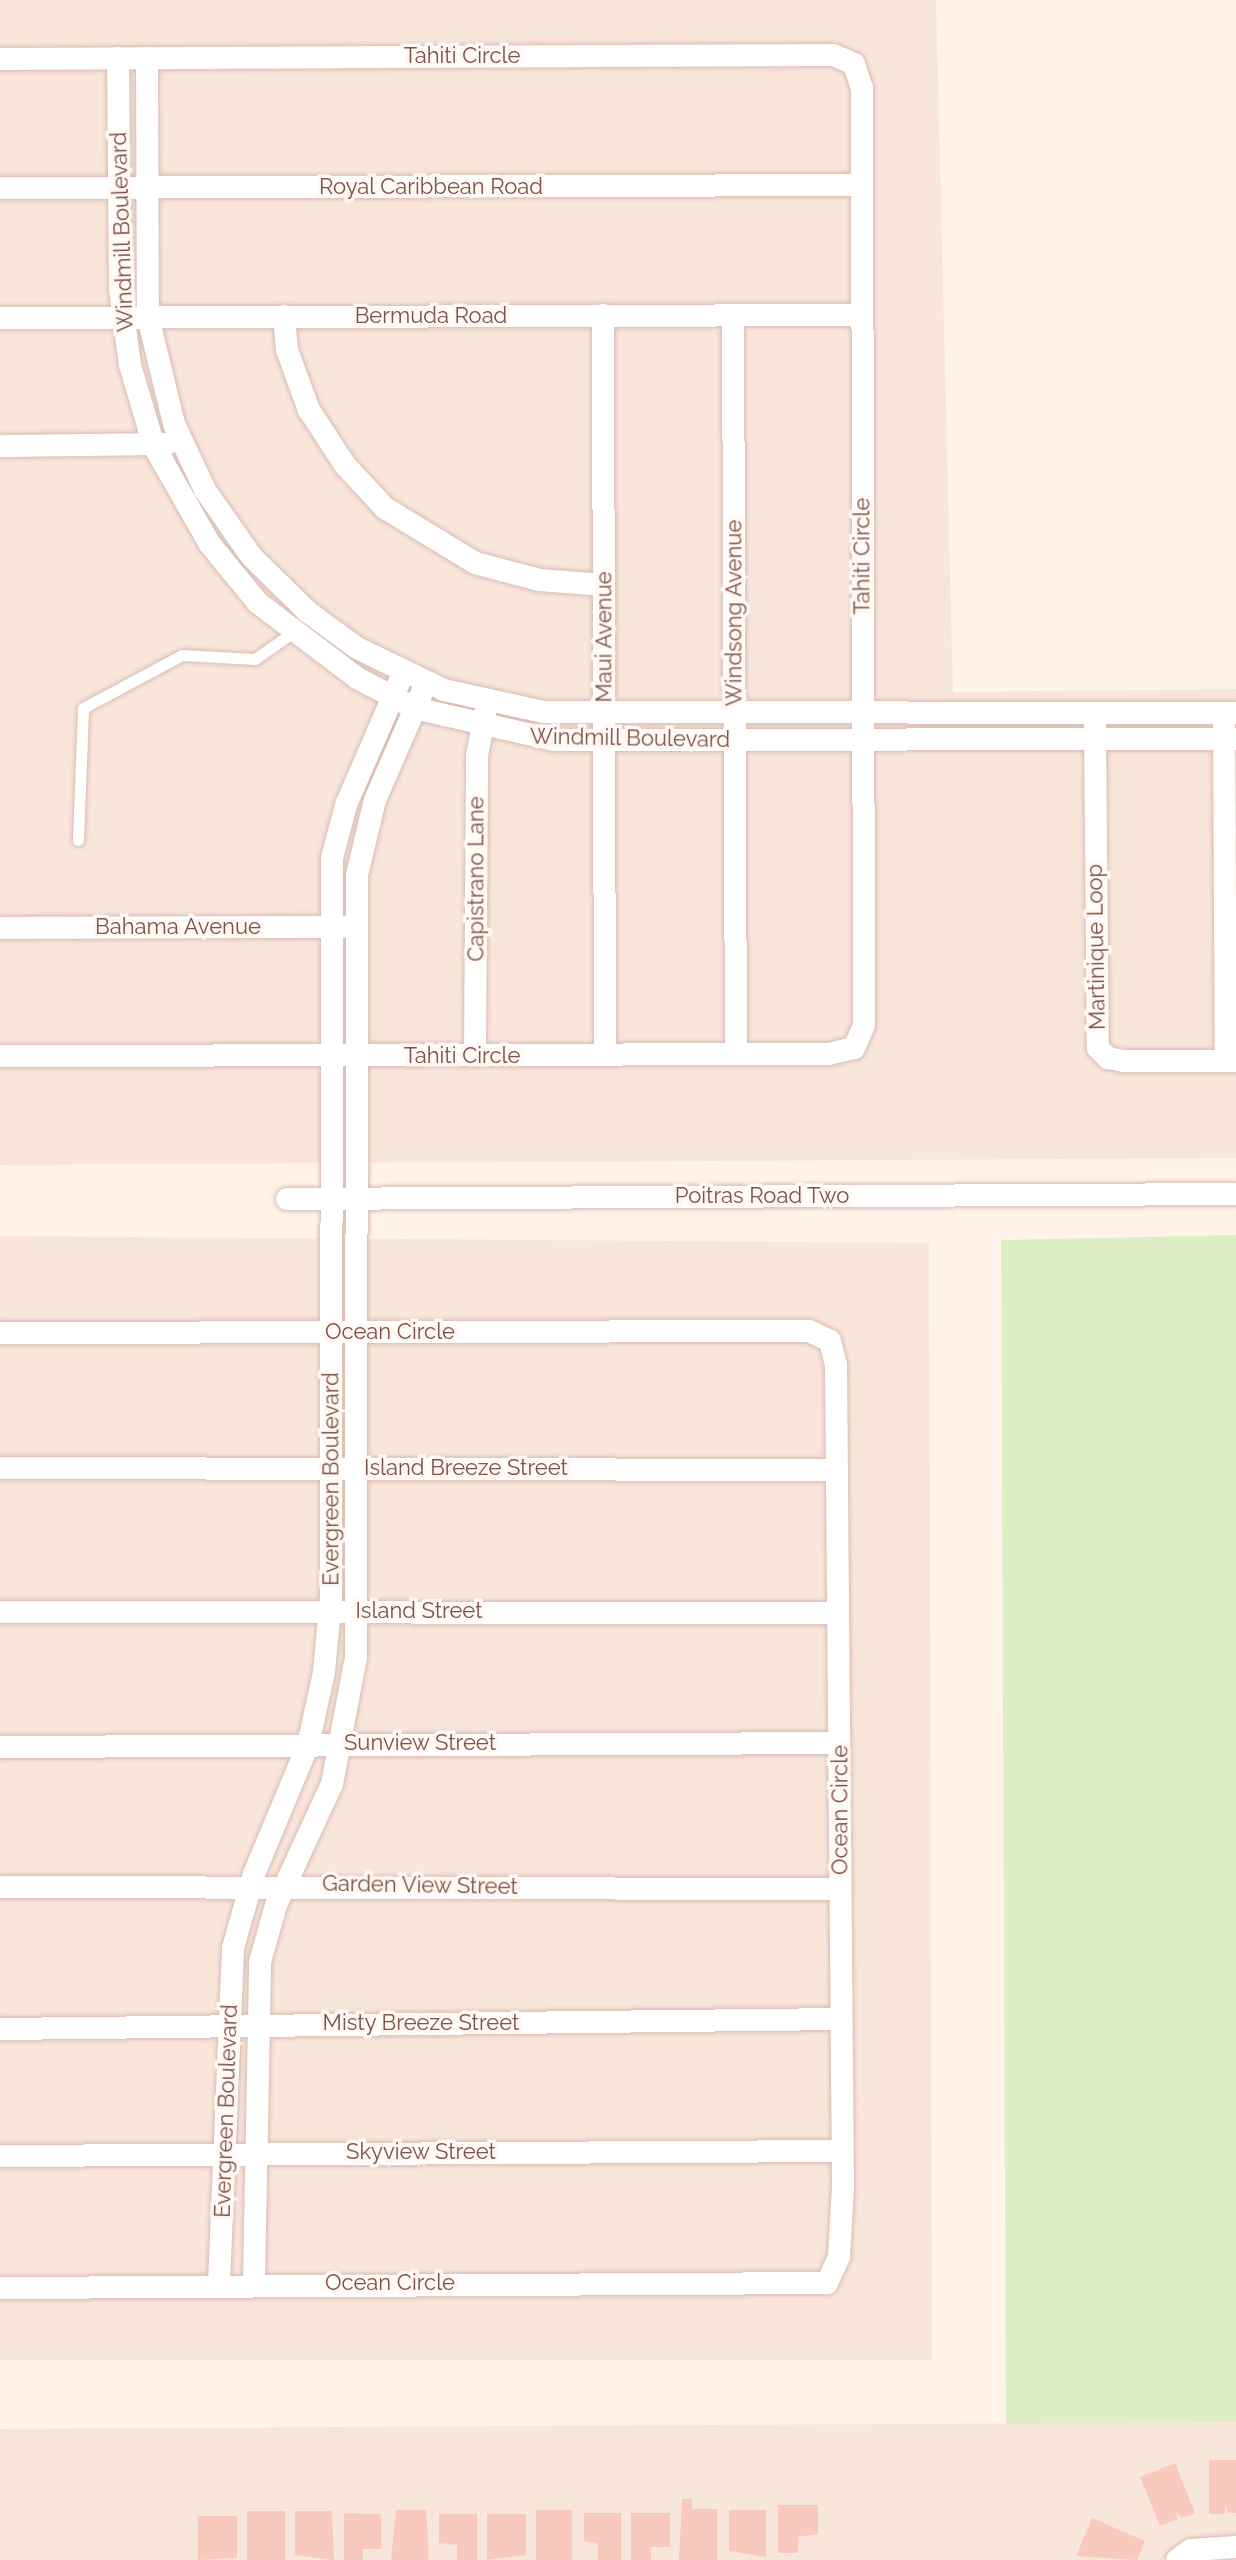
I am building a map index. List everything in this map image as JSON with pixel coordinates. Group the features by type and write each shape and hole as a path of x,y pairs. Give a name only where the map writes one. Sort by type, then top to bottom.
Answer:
{"street":[{"name":"Tahiti Circle","path":"0,59 833,55 854,64 860,78 863,715 863,1034 854,1048 839,1054 0,1056"},
{"name":"Windmill Boulevard","path":"118,58 122,318 154,446 225,564 292,633 392,696 414,708 481,728 604,741 1230,738"},
{"name":"Windmill Boulevard","path":"147,58 148,317 181,442 219,514 271,578 332,631 403,673 488,703 604,715 1230,713"},
{"name":"Royal Caribbean Road","path":"0,188 861,185"},
{"name":"Maui Avenue","path":"603,315 605,1055"},
{"name":"Windsong Avenue","path":"733,315 736,1054"},
{"name":"Bermuda Road","path":"0,318 861,315"},
{"path":"284,316 292,368 309,410 345,465 385,508 475,563 540,580 604,585"},
{"path":"0,446 154,446 181,442"},
{"name":"Evergreen Boulevard","path":"219,2283 233,1948 250,1885 308,1745 329,1610 331,1332 328,927 340,822 403,673"},
{"name":"Evergreen Boulevard","path":"254,2282 255,2024 260,1962 287,1884 332,1784 356,1657 358,1334 355,927 368,819 426,683"},
{"name":"Capistrano Lane","path":"475,1055 481,728 488,703"},
{"path":"1230,713 1231,1061"},
{"name":"Martinique Loop","path":"1094,714 1098,1048 1108,1058 1124,1061 1231,1061"},
{"name":"Bahama Avenue","path":"0,928 355,927"},
{"name":"Poitras Road Two","path":"287,1199 1236,1194"},
{"name":"Ocean Circle","path":"0,1333 809,1331 830,1341 836,1365 842,2151 839,2257 827,2283 254,2282 0,2288"},
{"name":"Island Breeze Street","path":"0,1468 837,1470"},
{"name":"Island Street","path":"0,1612 838,1613"},
{"name":"Sunview Street","path":"0,1747 839,1743"},
{"name":"Garden View Street","path":"0,1887 287,1884 840,1889"},
{"name":"Misty Breeze Street","path":"0,2029 841,2019"},
{"name":"Skyview Street","path":"0,2156 842,2151"},
{"path":"1177,2560 1191,2550 1236,2547"}],"lane":[{"path":"78,840 83,708 182,655 255,659 292,633"}],"shaded area":[{"path":"0,0 936,0 953,692 1236,689 1236,1158 0,1165"},
{"path":"0,1236 929,1243 932,2360 0,2360"},
{"path":"1236,2422 1236,2560 0,2560 0,2429"}],"green space":[{"path":"1236,1235 1236,2422 1006,2424 1001,1240"}],"building":[{"path":"1209,2460 1236,2460 1236,2513 1228,2513 1225,2505 1225,2514 1209,2514"},
{"path":"1175,2463 1195,2513 1182,2518 1175,2511 1178,2519 1160,2526 1140,2477"},
{"path":"682,2499 692,2499 692,2509 717,2509 717,2560 679,2560"},
{"path":"778,2505 818,2505 818,2534 798,2537 798,2553 778,2553"},
{"path":"396,2510 426,2510 429,2560 391,2560"},
{"path":"536,2510 572,2510 572,2560 536,2560"},
{"path":"729,2510 766,2510 766,2557 729,2551"},
{"path":"247,2511 285,2511 285,2560 247,2560"},
{"path":"295,2511 332,2511 334,2560 295,2555"},
{"path":"344,2513 381,2514 381,2549 363,2549 363,2560 344,2560"},
{"path":"584,2513 621,2513 621,2560 598,2560 598,2544 584,2541"},
{"path":"631,2513 670,2513 670,2547 651,2547 651,2560 631,2560"},
{"path":"439,2514 477,2514 477,2560 457,2560 457,2545 439,2543"},
{"path":"487,2514 526,2514 526,2555 487,2560"},
{"path":"198,2516 237,2516 237,2558 198,2560"},
{"path":"1092,2518 1145,2541 1137,2560 1076,2556"}]}
